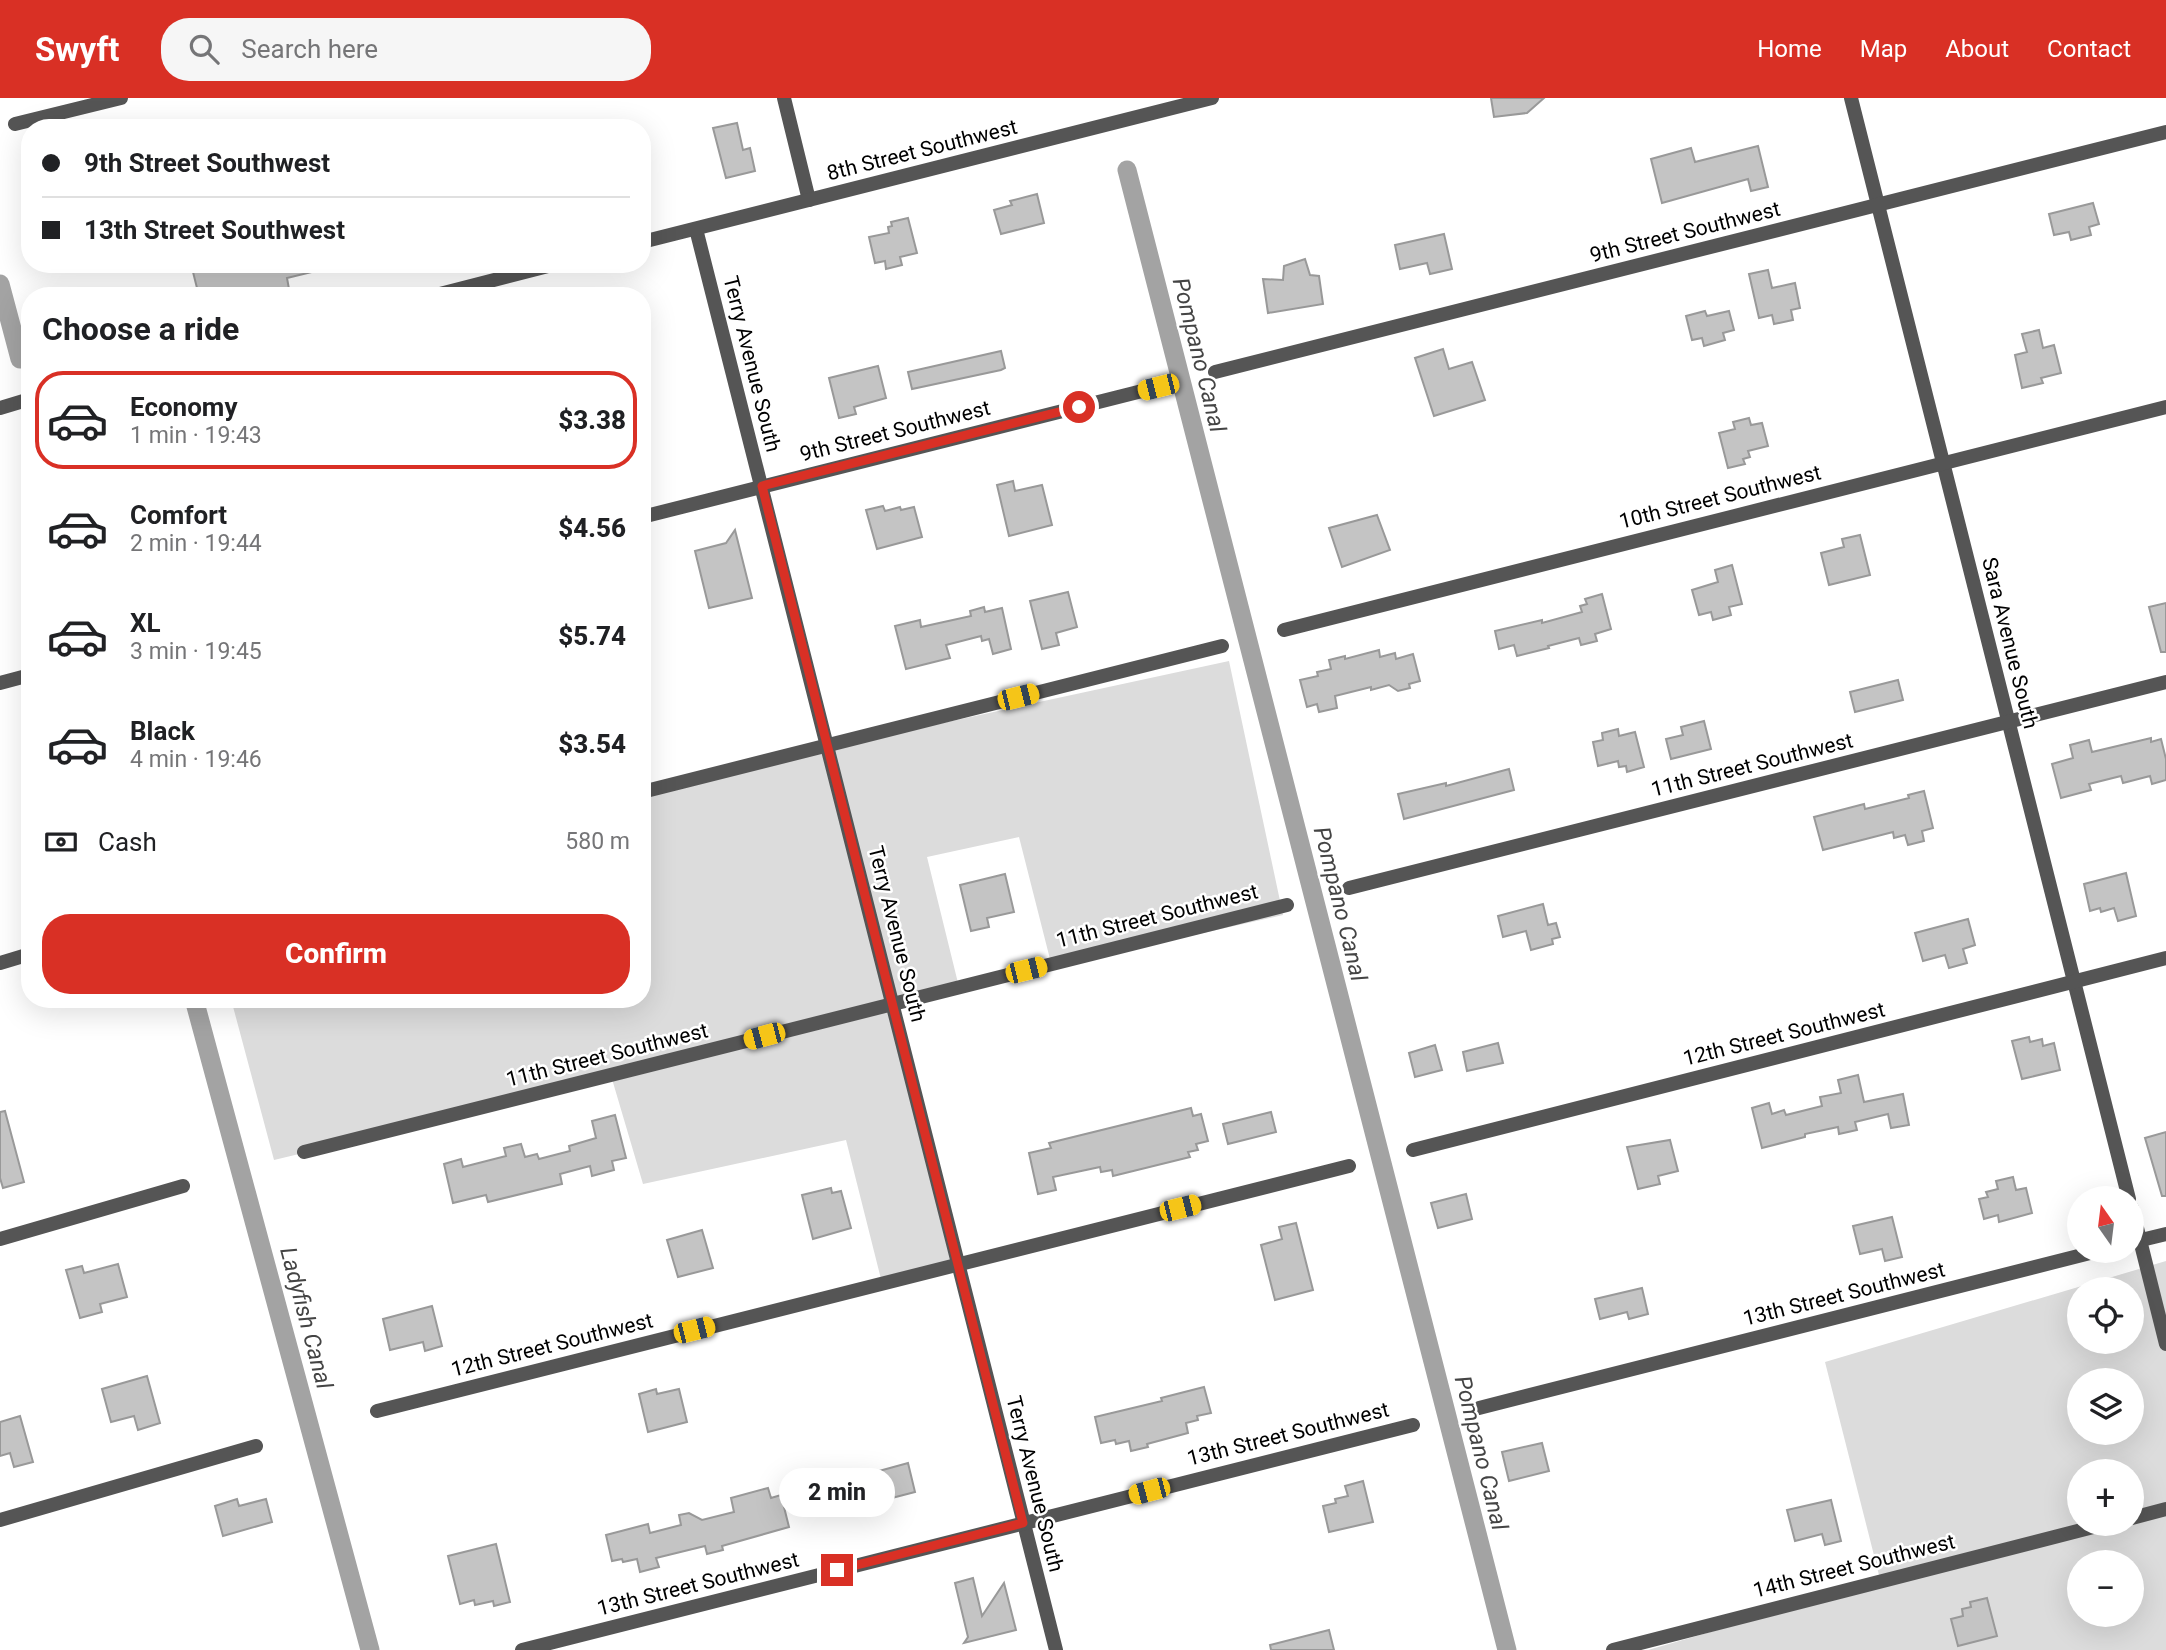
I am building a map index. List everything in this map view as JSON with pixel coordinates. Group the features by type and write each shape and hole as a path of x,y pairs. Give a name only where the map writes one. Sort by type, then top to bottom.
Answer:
{"street":[{"path":"35,119 121,98"},
{"path":"784,98 809,200"},
{"name":"8th Street Southwest","path":"651,241 1212,98"},
{"name":"Sara Avenue South","path":"1851,98 2126,1186"},
{"path":"15,124 21,123"},
{"name":"9th Street Southwest","path":"1215,372 2166,132"},
{"name":"Terry Avenue South","path":"696,229 1056,1650"},
{"path":"467,287 521,273"},
{"name":"9th Street Southwest","path":"651,514 1158,387"},
{"path":"0,408 21,402"},
{"name":"10th Street Southwest","path":"1284,630 2166,407"},
{"path":"651,790 1222,646"},
{"path":"0,683 21,677"},
{"name":"11th Street Southwest","path":"1349,888 2166,682"},
{"name":"11th Street Southwest","path":"304,1152 1287,905"},
{"path":"0,962 21,956"},
{"name":"12th Street Southwest","path":"1413,1150 2166,958"},
{"name":"12th Street Southwest","path":"377,1411 1349,1166"},
{"path":"0,1239 183,1186"},
{"path":"2144,1240 2166,1234"},
{"name":"13th Street Southwest","path":"1479,1408 2067,1259"},
{"path":"2142,1264 2166,1344"},
{"name":"13th Street Southwest","path":"522,1650 1413,1424"},
{"path":"0,1520 256,1446"},
{"path":"2144,1515 2166,1509"},
{"name":"14th Street Southwest","path":"1613,1650 2067,1534"}],"shaded area":[{"path":"1229,661 1283,915 1052,967 1019,837 927,857 958,983 891,1001 959,1270 882,1283 846,1140 643,1184 612,1079 274,1160 233,1008 651,1008 651,786"},
{"path":"2166,1261 2166,1650 1648,1650 1881,1583 1825,1362 2067,1290 2067,1354 2144,1354 2144,1277 2112,1277"}],"building":[{"path":"1491,98 1544,98 1527,113 1494,117"},
{"path":"737,123 743,150 750,148 755,171 726,178 713,128"},
{"path":"1758,146 1768,187 1751,191 1748,179 1662,203 1651,159 1691,148 1695,162"},
{"path":"1037,194 1044,223 1001,234 994,210 1012,205 1010,201"},
{"path":"2093,203 2099,224 2089,227 2091,235 2071,240 2069,232 2054,235 2049,214"},
{"path":"908,218 917,253 900,257 902,265 886,269 885,261 875,263 869,237 889,233 891,222"},
{"path":"1444,234 1452,269 1430,274 1427,263 1400,269 1395,245"},
{"path":"1305,259 1310,275 1319,276 1323,304 1268,313 1263,279 1283,280 1284,266"},
{"path":"1768,270 1772,288 1795,283 1800,308 1791,310 1793,320 1774,324 1772,315 1759,318 1749,274"},
{"path":"193,273 308,273 287,278 289,287 197,287"},
{"path":"1705,311 1707,316 1729,311 1734,330 1723,333 1725,340 1704,346 1702,338 1692,340 1686,316"},
{"path":"2039,330 2043,348 2054,345 2061,373 2041,378 2043,383 2022,388 2015,355 2027,352 2022,334"},
{"path":"1443,349 1449,369 1472,362 1485,400 1434,416 1415,358"},
{"path":"1001,351 1005,368 1001,370 912,389 908,372"},
{"path":"878,366 886,398 854,407 856,414 839,418 829,378"},
{"path":"1749,418 1751,425 1762,423 1768,446 1748,451 1750,457 1743,459 1745,464 1728,468 1719,433 1735,429 1733,422"},
{"path":"1013,481 1015,491 1042,485 1052,525 1009,536 997,485"},
{"path":"883,506 885,511 914,507 922,537 877,549 866,510"},
{"path":"1377,515 1390,550 1342,567 1329,528"},
{"path":"735,530 752,598 709,608 695,551 726,543"},
{"path":"1860,535 1870,575 1829,585 1821,553 1844,547 1842,539"},
{"path":"1732,565 1742,604 1729,607 1731,615 1713,620 1711,612 1699,615 1692,590 1718,582 1715,570"},
{"path":"1068,592 1077,627 1056,633 1059,645 1042,649 1030,601"},
{"path":"1602,594 1611,629 1595,634 1597,641 1581,645 1579,638 1517,656 1514,645 1499,649 1495,631 1542,620 1542,623 1582,612 1580,606 1587,604 1585,599"},
{"path":"2166,603 2166,652 2161,652 2149,607"},
{"path":"984,607 985,612 1002,608 1011,649 993,654 989,639 982,641 981,636 946,645 950,658 906,669 895,626 920,620 921,627 971,616 970,611"},
{"path":"1379,650 1380,657 1395,653 1396,659 1413,654 1420,681 1409,684 1410,688 1398,691 1389,685 1335,696 1337,708 1319,712 1317,704 1307,707 1300,680 1318,676 1317,672 1331,669 1329,660 1345,656 1345,659"},
{"path":"1898,680 1903,700 1855,712 1850,692"},
{"path":"1704,721 1711,749 1671,759 1666,739 1683,735 1681,727"},
{"path":"1618,729 1619,736 1635,732 1644,767 1627,772 1626,766 1619,767 1618,761 1598,766 1593,742 1603,740 1602,733"},
{"path":"2151,738 2151,742 2161,739 2166,759 2166,780 2152,784 2150,776 2123,783 2121,776 2089,784 2091,790 2061,798 2052,764 2073,758 2070,745 2089,740 2092,752"},
{"path":"1509,769 1514,790 1404,819 1398,794 1446,783 1446,786"},
{"path":"1924,791 1933,828 1922,831 1924,841 1908,845 1905,835 1894,838 1893,832 1823,850 1814,817 1864,804 1865,809 1909,798 1908,795"},
{"path":"2126,873 2136,916 2118,921 2114,908 2101,912 2100,908 2090,911 2084,884"},
{"path":"1005,874 1014,912 987,918 989,927 971,931 960,885"},
{"path":"1543,904 1548,925 1556,923 1560,937 1552,939 1553,944 1531,950 1526,931 1503,937 1498,916"},
{"path":"1968,919 1975,945 1963,949 1967,963 1949,968 1945,955 1923,961 1915,933"},
{"path":"2029,1037 2030,1042 2042,1039 2043,1046 2054,1043 2060,1070 2022,1079 2012,1041"},
{"path":"1498,1043 1503,1063 1467,1071 1463,1052"},
{"path":"1435,1045 1442,1070 1415,1077 1409,1053"},
{"path":"1858,1075 1864,1102 1903,1094 1909,1125 1891,1128 1888,1114 1855,1122 1857,1130 1839,1134 1838,1127 1762,1148 1752,1108 1769,1103 1772,1114 1784,1110 1786,1115 1822,1106 1820,1097 1841,1093 1838,1080"},
{"path":"1191,1108 1193,1116 1201,1114 1208,1141 1196,1144 1198,1150 1188,1152 1190,1157 1113,1176 1112,1170 1101,1172 1100,1167 1053,1177 1056,1190 1038,1194 1029,1153 1051,1148 1049,1143"},
{"path":"5,1111 24,1182 3,1188 0,1178 0,1112"},
{"path":"1271,1112 1276,1132 1228,1144 1223,1124"},
{"path":"615,1115 626,1158 612,1161 614,1170 592,1176 590,1166 560,1174 562,1184 488,1202 486,1195 453,1203 444,1164 461,1159 463,1167 506,1156 504,1148 521,1144 525,1157 537,1154 539,1159 570,1151 569,1146 596,1138 592,1121"},
{"path":"2166,1132 2166,1196 2162,1196 2145,1138"},
{"path":"1670,1140 1678,1171 1658,1176 1660,1184 1638,1189 1627,1147"},
{"path":"2013,1177 2016,1190 2026,1188 2032,1213 1999,1222 1998,1215 1984,1219 1979,1199 1988,1197 1986,1192 1998,1189 1996,1181"},
{"path":"831,1188 832,1193 841,1191 851,1228 813,1239 802,1195"},
{"path":"1466,1194 1472,1219 1438,1228 1431,1203"},
{"path":"1892,1217 1902,1257 1885,1261 1882,1249 1860,1254 1853,1226"},
{"path":"1296,1223 1313,1290 1275,1300 1261,1245 1282,1239 1279,1227"},
{"path":"702,1230 713,1268 678,1277 667,1240"},
{"path":"118,1264 127,1297 100,1304 102,1312 80,1318 66,1270 82,1266 84,1273"},
{"path":"1642,1288 1648,1314 1629,1319 1627,1312 1600,1319 1595,1299"},
{"path":"432,1306 442,1346 425,1351 423,1342 390,1350 383,1319"},
{"path":"147,1376 160,1423 138,1430 134,1416 111,1422 102,1389"},
{"path":"1204,1387 1211,1413 1197,1416 1198,1420 1186,1423 1188,1433 1131,1451 1129,1441 1101,1443 1095,1417 1162,1401 1161,1398"},
{"path":"656,1389 657,1394 679,1389 687,1422 648,1432 639,1394"},
{"path":"20,1416 33,1462 14,1467 10,1453 0,1456 0,1422"},
{"path":"1542,1443 1549,1471 1509,1481 1502,1452"},
{"path":"908,1463 915,1492 888,1499 889,1506 870,1510 863,1485 881,1480 879,1471"},
{"path":"1363,1481 1373,1522 1329,1532 1323,1506 1348,1496 1345,1486"},
{"path":"768,1488 771,1498 781,1495 789,1527 722,1546 723,1550 707,1554 705,1546 656,1558 659,1567 640,1572 637,1559 612,1561 606,1535 648,1524 650,1533 681,1525 679,1515 689,1513 702,1520 734,1512 731,1498"},
{"path":"237,1499 239,1506 266,1499 272,1522 223,1536 215,1506"},
{"path":"1831,1500 1841,1541 1825,1545 1822,1534 1795,1541 1787,1510"},
{"path":"496,1544 510,1602 494,1606 493,1601 475,1605 474,1600 460,1604 448,1556"},
{"path":"973,1578 982,1616 1004,1583 1016,1630 964,1643 968,1637 955,1583"},
{"path":"1987,1598 1997,1636 1958,1646 1951,1619 1963,1616 1962,1609 1971,1607 1970,1602"},
{"path":"1329,1630 1334,1650 1271,1650 1270,1645"}],"waterway":[{"name":"Pompano Canal","path":"1127,170 1507,1650"},
{"name":"Ladyfish Canal","path":"0,284 20,359"},
{"name":"Ladyfish Canal","path":"196,1008 370,1650"}],"route":[{"path":"837,1570 1023,1523 762,486 1079,407"}]}
